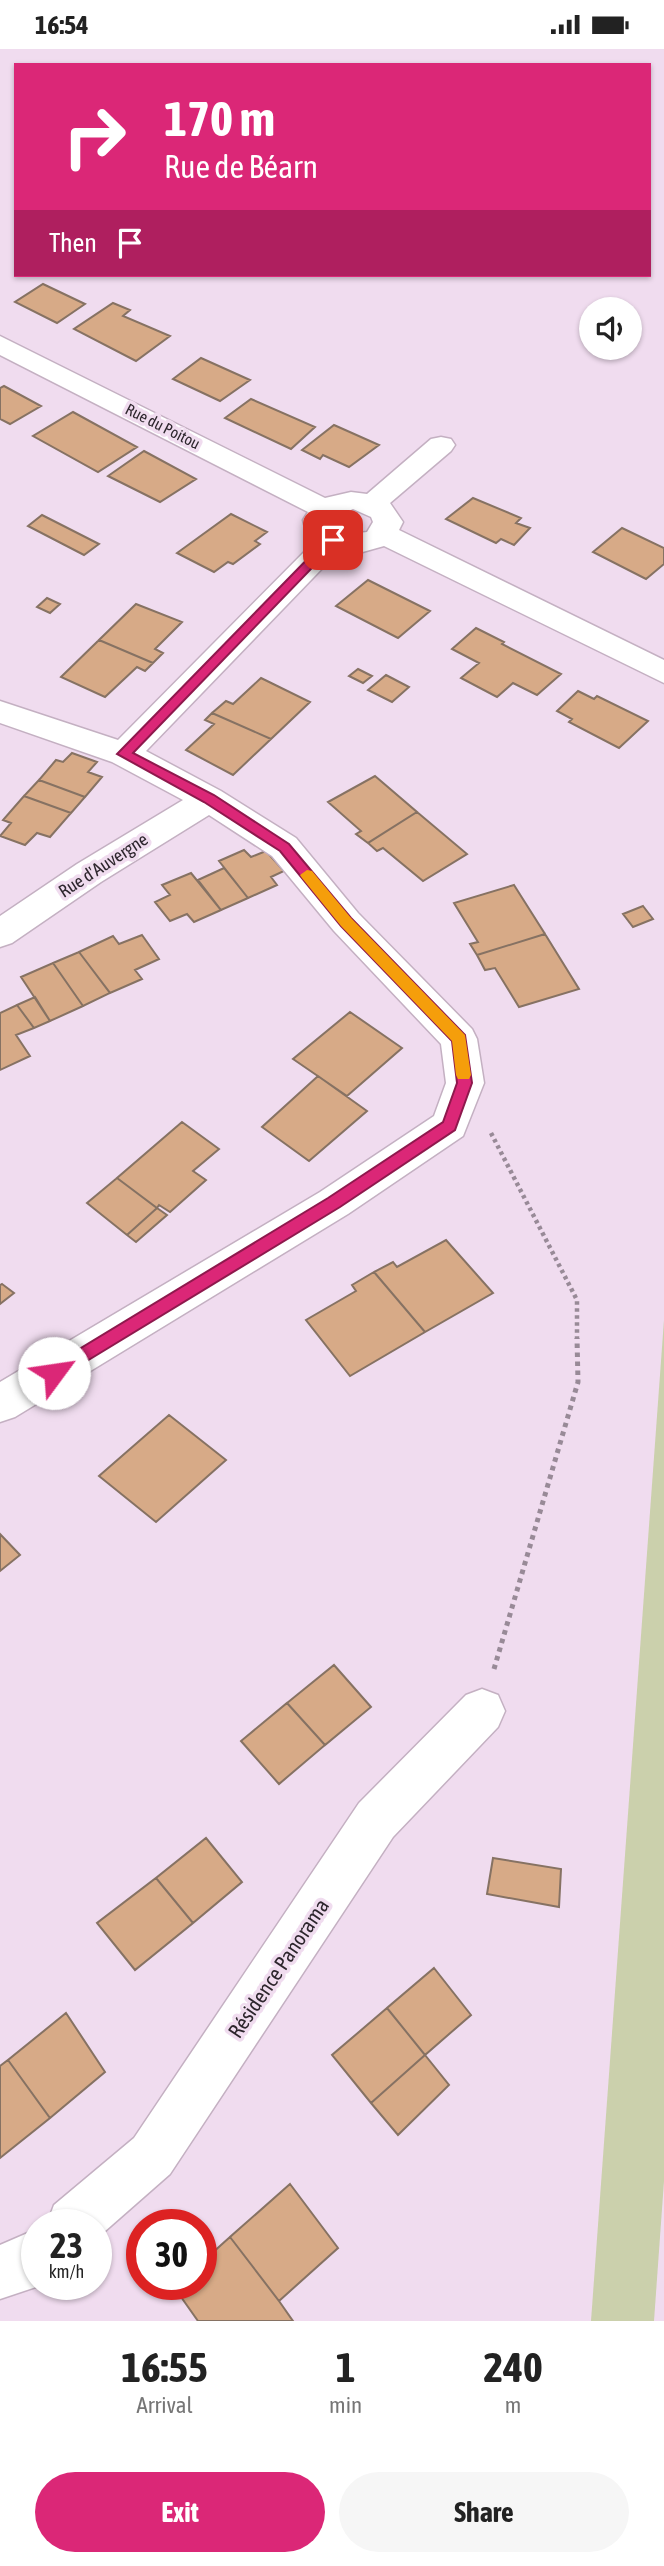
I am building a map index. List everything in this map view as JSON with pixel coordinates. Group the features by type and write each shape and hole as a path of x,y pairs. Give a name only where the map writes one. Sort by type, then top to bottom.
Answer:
{"street":[{"name":"Rue du Poitou","path":"0,344 325,509"},
{"path":"372,504 441,445"},
{"path":"347,501 372,504 387,516 387,529 383,534 359,544 333,540 318,526 318,520 325,509 347,501"},
{"path":"383,534 664,673"},
{"path":"124,754 333,540"},
{"path":"0,712 124,754 209,799 285,847 346,922 459,1039 465,1083 450,1125 334,1203 0,1404"},
{"name":"Rue d'Auvergne","path":"0,934 89,873 209,799"},
{"name":"Résidence Panorama","path":"90,2209 152,2156 376,1820 482,1710"},
{"path":"0,2272 21,2267"}],"path":[{"path":"465,1083 577,1300 578,1382 482,1710"}],"green space":[{"path":"664,1320 664,2181 654,2321 591,2321"}],"building":[{"path":"43,284 85,304 57,323 15,302"},
{"path":"113,303 130,310 123,316 170,336 136,361 74,329"},
{"path":"201,358 250,380 220,401 173,379"},
{"path":"4,386 41,406 10,424 0,419 0,388"},
{"path":"251,399 315,427 291,449 225,418"},
{"path":"73,412 137,447 98,472 33,436"},
{"path":"334,425 379,445 349,467 323,455 320,459 302,450"},
{"path":"144,451 196,479 160,502 108,476"},
{"path":"473,498 521,518 516,523 530,528 514,545 501,539 496,543 446,519"},
{"path":"231,514 267,532 255,541 260,544 233,564 228,562 214,572 177,553"},
{"path":"42,515 99,544 84,555 28,526"},
{"path":"622,528 664,548 664,564 646,579 593,552"},
{"path":"368,580 430,611 398,638 336,606"},
{"path":"47,598 60,604 50,613 37,607"},
{"path":"136,604 182,622 155,649 163,653 153,663 99,640"},
{"path":"476,628 561,674 537,695 513,683 497,697 461,678 479,663 452,649"},
{"path":"99,640 153,663 145,671 137,667 105,697 61,677"},
{"path":"358,669 372,676 363,683 349,676"},
{"path":"386,675 409,687 392,702 368,690"},
{"path":"261,678 310,702 271,739 212,713 226,701 233,704"},
{"path":"578,691 594,699 597,696 648,721 619,748 569,722 572,719 557,711"},
{"path":"212,713 271,739 233,775 186,750 214,724 205,720"},
{"path":"72,753 97,762 88,772 102,777 85,797 39,780 56,760 63,762"},
{"path":"375,776 417,812 368,843 356,834 361,831 328,802"},
{"path":"39,780 85,797 71,813 24,796"},
{"path":"24,796 71,813 50,837 37,833 25,845 0,836 11,823 3,820"},
{"path":"417,812 467,854 423,881 383,848 377,851 368,843"},
{"path":"244,850 251,857 266,851 284,871 271,877 277,885 248,898 219,861"},
{"path":"224,868 248,898 221,910 198,880"},
{"path":"191,873 221,910 194,922 187,914 170,921 155,902 170,895 162,885"},
{"path":"514,885 545,934 477,955 470,944 478,942 454,903"},
{"path":"643,906 653,919 633,927 623,914"},
{"path":"545,934 579,989 519,1007 495,968 485,970 477,955"},
{"path":"142,935 159,959 135,970 142,979 110,993 79,952 113,936 119,944"},
{"path":"79,952 110,993 83,1006 53,963"},
{"path":"53,963 83,1006 50,1021 21,977"},
{"path":"35,997 50,1021 34,1028 17,1005"},
{"path":"17,1005 34,1028 16,1035 30,1056 0,1070 0,1013"},
{"path":"350,1012 402,1048 347,1096 293,1059"},
{"path":"318,1076 367,1111 309,1161 262,1127"},
{"path":"182,1122 219,1149 193,1171 206,1180 170,1212 159,1205 157,1208 117,1178"},
{"path":"117,1178 157,1208 127,1235 87,1203"},
{"path":"157,1208 167,1215 136,1242 127,1235"},
{"path":"446,1240 493,1293 425,1332 374,1272 393,1262 397,1267"},
{"path":"374,1272 425,1332 350,1376 306,1320 356,1291 352,1285"},
{"path":"0,1285 14,1293 0,1304"},
{"path":"169,1415 226,1460 156,1522 99,1476"},
{"path":"0,1534 20,1555 0,1571"},
{"path":"334,1665 371,1707 325,1745 287,1703"},
{"path":"287,1703 325,1745 279,1784 241,1741"},
{"path":"206,1838 242,1882 193,1923 156,1878"},
{"path":"493,1858 561,1869 559,1907 487,1894"},
{"path":"156,1878 193,1923 135,1970 97,1923"},
{"path":"434,1968 471,2015 425,2055 387,2008"},
{"path":"387,2008 425,2055 371,2103 332,2055"},
{"path":"66,2013 105,2072 50,2118 8,2060"},
{"path":"425,2055 449,2085 398,2135 371,2103"},
{"path":"8,2060 50,2118 0,2158 0,2066"},
{"path":"290,2184 338,2248 279,2301 230,2237"},
{"path":"230,2237 293,2321 198,2321 183,2300 217,2300 217,2249"}],"slow traffic":[{"path":"307,875 346,922 459,1039 464,1075"}],"route":[{"path":"54,1373 334,1203 450,1125 465,1083 459,1039 346,922 285,847 209,799 124,754 223,650 314,563 333,540"}]}
